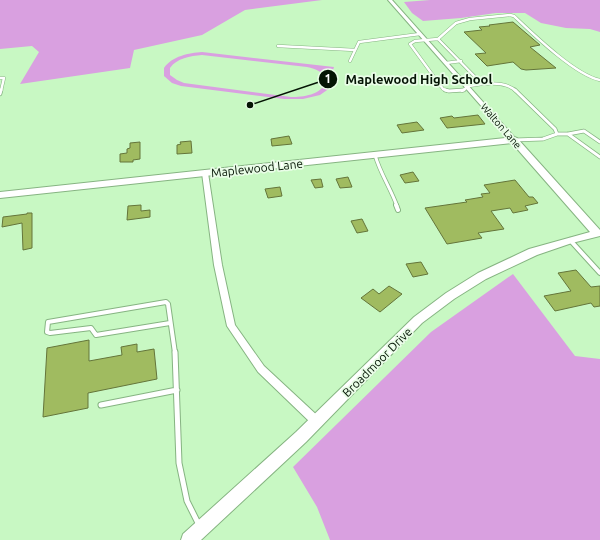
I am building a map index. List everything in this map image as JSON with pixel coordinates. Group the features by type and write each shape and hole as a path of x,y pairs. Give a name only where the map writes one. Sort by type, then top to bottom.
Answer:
{"street":[{"name":"Walton Lane","path":"390,0 599,233"},
{"name":"Maplewood Lane","path":"0,195 514,140"},
{"path":"205,173 218,265 231,326 261,369 316,421"},
{"name":"Broadmoor Drive","path":"189,540 231,503 418,320 450,296 482,276 533,252 570,240 599,233"}],"lane":[{"path":"557,134 555,129 513,88 505,84 482,84 467,87 462,91 449,91 443,89 410,44 415,41 438,39 456,23 470,19 510,15 514,16 545,45 590,78 600,80"},
{"path":"350,60 359,42 420,34"},
{"path":"438,39 482,84"},
{"path":"278,46 355,50"},
{"path":"446,63 461,61"},
{"path":"0,78 4,78 0,94"},
{"path":"514,140 543,139 557,134 568,134 584,131 600,142"},
{"path":"568,134 600,157"},
{"path":"375,155 378,167 391,189 398,210"},
{"path":"570,240 600,273"},
{"path":"170,322 96,335 91,328 50,334 47,332 48,322 166,302 170,322 175,354 179,463 187,501 201,529"},
{"path":"101,405 177,390"}],"shaded area":[{"path":"0,0 322,0 245,10 202,35 134,50 130,68 20,84 39,52 32,46 0,49"},
{"path":"430,0 600,0 600,32 590,29 566,28 541,23 525,13 496,13 423,21 412,13 404,2"},
{"path":"202,52 334,67 333,70 324,69 333,79 330,88 320,95 303,99 284,99 181,86 172,83 164,76 164,68 171,61 186,54","holes":["202,55 307,67 322,73 326,82 320,90 306,96 296,97 184,83 170,75 170,68 176,62 188,57"]},
{"path":"513,274 575,356 600,359 600,540 330,540 317,507 293,467 431,332"}],"building":[{"path":"513,22 540,45 530,47 556,68 526,70 521,69 513,62 487,66 475,54 486,53 464,32 482,30 479,27"},
{"path":"478,115 485,124 447,128 440,118 452,116 454,118"},
{"path":"417,122 424,130 402,133 397,125"},
{"path":"289,136 292,144 272,146 271,139"},
{"path":"191,141 192,153 177,154 177,145 181,144 180,142"},
{"path":"140,142 140,159 133,160 133,162 120,162 120,154 127,153 127,149 130,148 130,143"},
{"path":"413,172 419,181 405,183 400,175"},
{"path":"348,177 352,187 340,188 336,179"},
{"path":"321,179 323,187 315,188 311,180"},
{"path":"515,180 529,197 533,197 538,203 525,206 528,210 513,213 510,208 491,211 504,229 478,233 482,238 447,244 425,208 467,202 465,200 483,197 481,194 490,193 484,185"},
{"path":"280,187 282,196 268,198 265,189"},
{"path":"141,205 141,211 150,210 150,217 127,220 128,206"},
{"path":"32,213 32,248 23,250 22,223 2,227 3,217"},
{"path":"362,219 368,231 357,233 351,221"},
{"path":"421,262 428,274 413,277 406,264"},
{"path":"576,270 591,287 600,286 600,306 594,307 591,303 555,311 544,296 571,291 558,273"},
{"path":"389,286 402,294 380,312 361,298 373,289 379,294"},
{"path":"89,340 89,361 122,355 121,347 137,344 137,352 154,349 157,379 88,393 88,408 43,417 47,348"}],"place":[{"name":"Maplewood High School","path":"250,105"}]}
